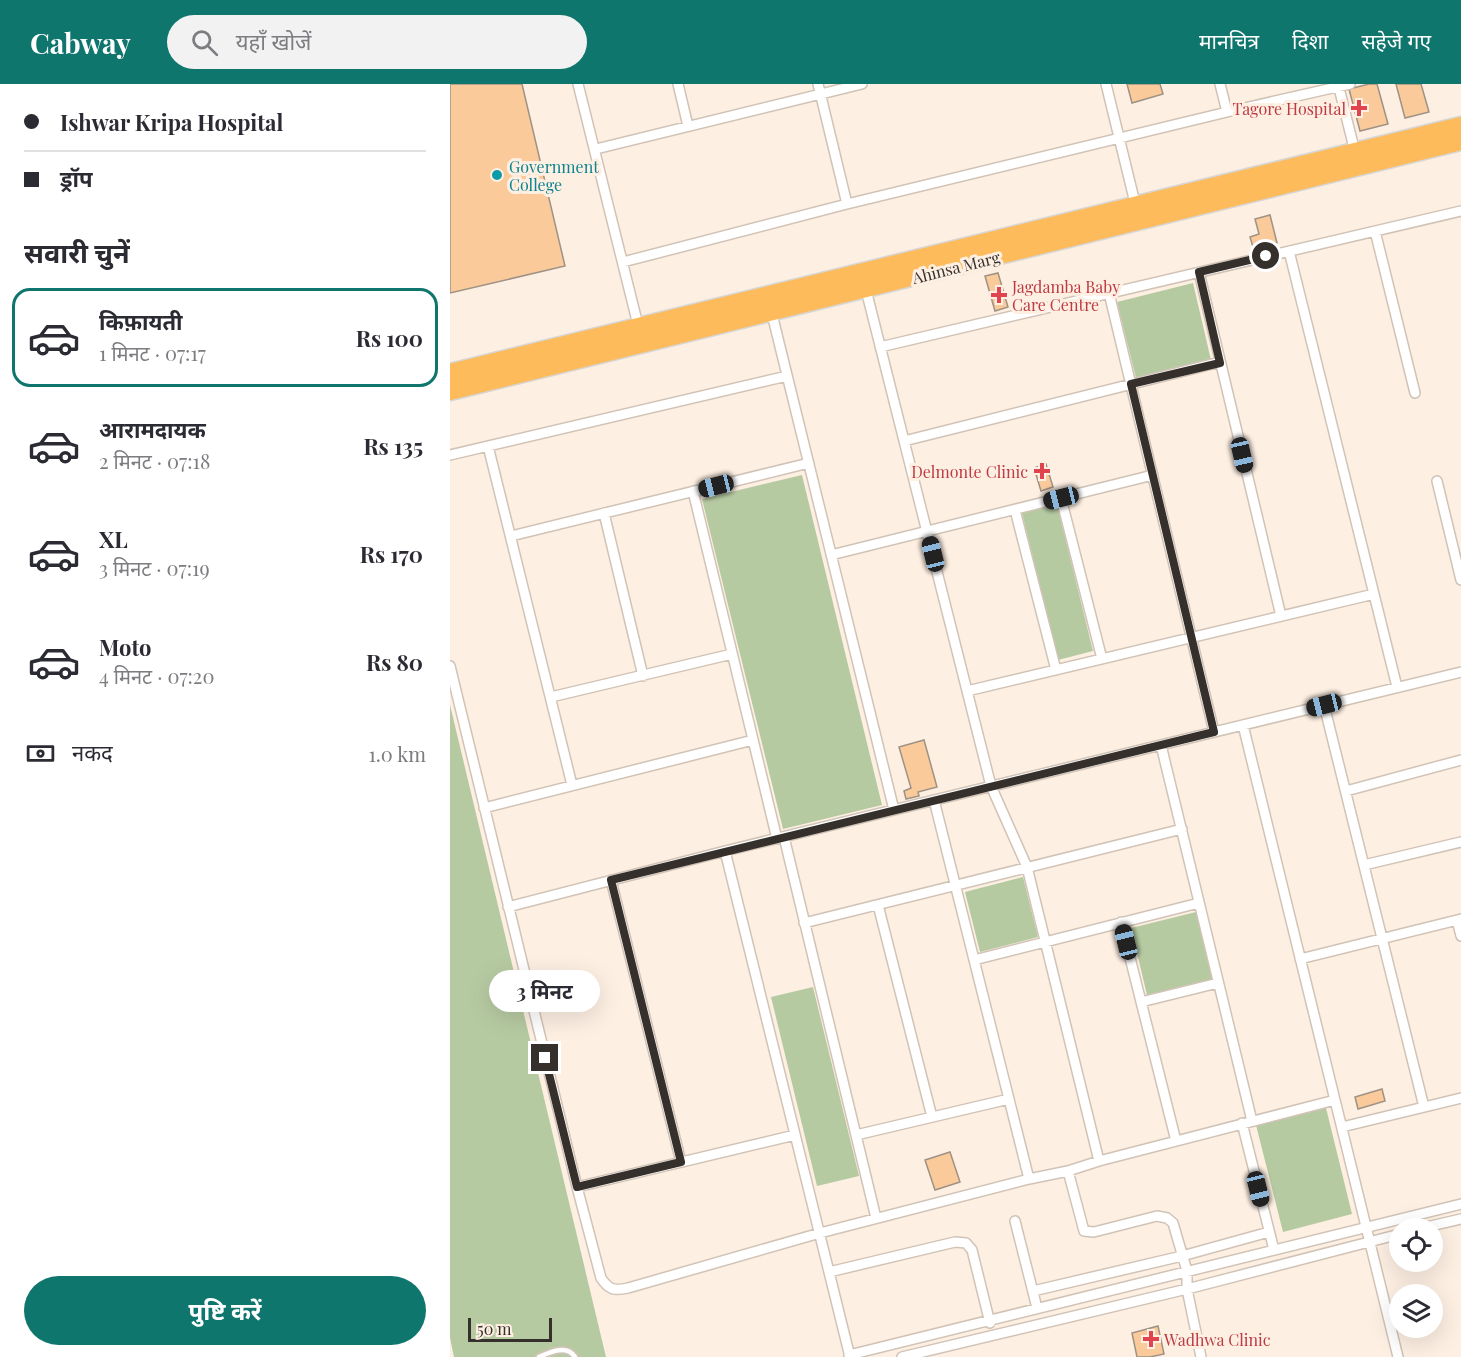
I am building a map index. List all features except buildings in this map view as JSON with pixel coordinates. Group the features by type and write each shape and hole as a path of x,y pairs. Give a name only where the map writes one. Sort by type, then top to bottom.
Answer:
{"highway":[{"name":"Ahinsa Marg","path":"1138,214 1354,152 1461,137"},
{"name":"Ahinsa Marg","path":"450,373 638,327 769,304 1461,137"},
{"name":"Ahinsa Marg","path":"450,391 642,345 769,304"}],"street":[{"path":"578,84 596,149 642,345"},
{"path":"678,84 688,126"},
{"path":"596,149 820,89 862,84"},
{"path":"1106,84 1138,214"},
{"path":"1220,84 1227,112"},
{"path":"623,262 847,204 1350,84"},
{"path":"1338,86 1354,152"},
{"path":"820,89 847,204"},
{"path":"880,347 1461,211"},
{"path":"1375,231 1415,393"},
{"path":"1289,251 1397,687"},
{"path":"1199,272 1281,616"},
{"path":"864,281 991,786 1027,867 1099,1161"},
{"path":"1109,293 1214,732"},
{"path":"769,304 894,810"},
{"path":"904,441 1220,363"},
{"path":"450,455 787,376"},
{"path":"488,446 572,785"},
{"path":"511,536 808,463"},
{"path":"831,555 1153,475"},
{"path":"1437,481 1461,580"},
{"path":"693,491 753,740 804,923 876,1218"},
{"path":"1061,498 1102,659"},
{"path":"1015,510 1056,670"},
{"path":"604,513 643,676"},
{"path":"967,691 1374,594"},
{"path":"550,698 732,654"},
{"path":"450,666 577,1187 601,1278 607,1288 616,1291 819,1233 1068,1171 1335,1100"},
{"path":"508,907 725,851 1461,672"},
{"path":"1324,705 1424,1107"},
{"path":"1243,725 1398,1357"},
{"path":"484,808 753,740"},
{"path":"1161,745 1218,983 1274,1250"},
{"path":"1346,791 1461,760"},
{"path":"934,800 1029,1179"},
{"path":"804,923 1182,829"},
{"path":"1364,865 1461,842"},
{"path":"725,851 850,1356 1461,1204"},
{"path":"611,880 681,1162"},
{"path":"974,960 1199,903"},
{"path":"878,905 932,1117"},
{"path":"1300,958 1459,919 1461,936"},
{"path":"1121,922 1176,1141"},
{"path":"1141,1002 1218,983"},
{"path":"1342,1127 1461,1098"},
{"path":"856,1135 1009,1099"},
{"path":"577,1187 795,1135"},
{"path":"1068,1171 1084,1231 1094,1232 1157,1216 1167,1218 1173,1223 1186,1271 1187,1289 1201,1357"},
{"path":"1443,1223 1461,1219"},
{"path":"1015,1221 1037,1308"},
{"path":"1033,1291 1182,1256 1269,1232"},
{"path":"902,1357 1187,1289 1389,1237"},
{"path":"829,1272 956,1242 966,1243 972,1251 993,1334"}],"lane":[{"path":"539,1357 558,1350 566,1350 572,1352 575,1357"}],"green space":[{"path":"1193,283 1211,360 1136,378 1117,302"},
{"path":"802,475 882,805 783,829 702,499"},
{"path":"1057,504 1093,651 1058,660 1022,513"},
{"path":"450,705 606,1357 454,1357 450,1338"},
{"path":"1023,877 1038,937 980,952 965,892"},
{"path":"1196,912 1212,979 1147,995 1131,928"},
{"path":"813,987 859,1176 817,1186 771,997"},
{"path":"1326,1108 1352,1214 1283,1232 1256,1125"}],"place":[{"name":"Tagore Hospital","path":"1359,108"},
{"name":"Government College","path":"497,175"},
{"name":"Jagdamba Baby Care Centre","path":"999,295"},
{"name":"Delmonte Clinic","path":"1042,471"},
{"name":"Wadhwa Clinic","path":"1151,1339"}],"route":[{"path":"545,1058 577,1187 681,1162 611,880 1214,732 1131,384 1220,363 1199,272 1266,256"}]}
